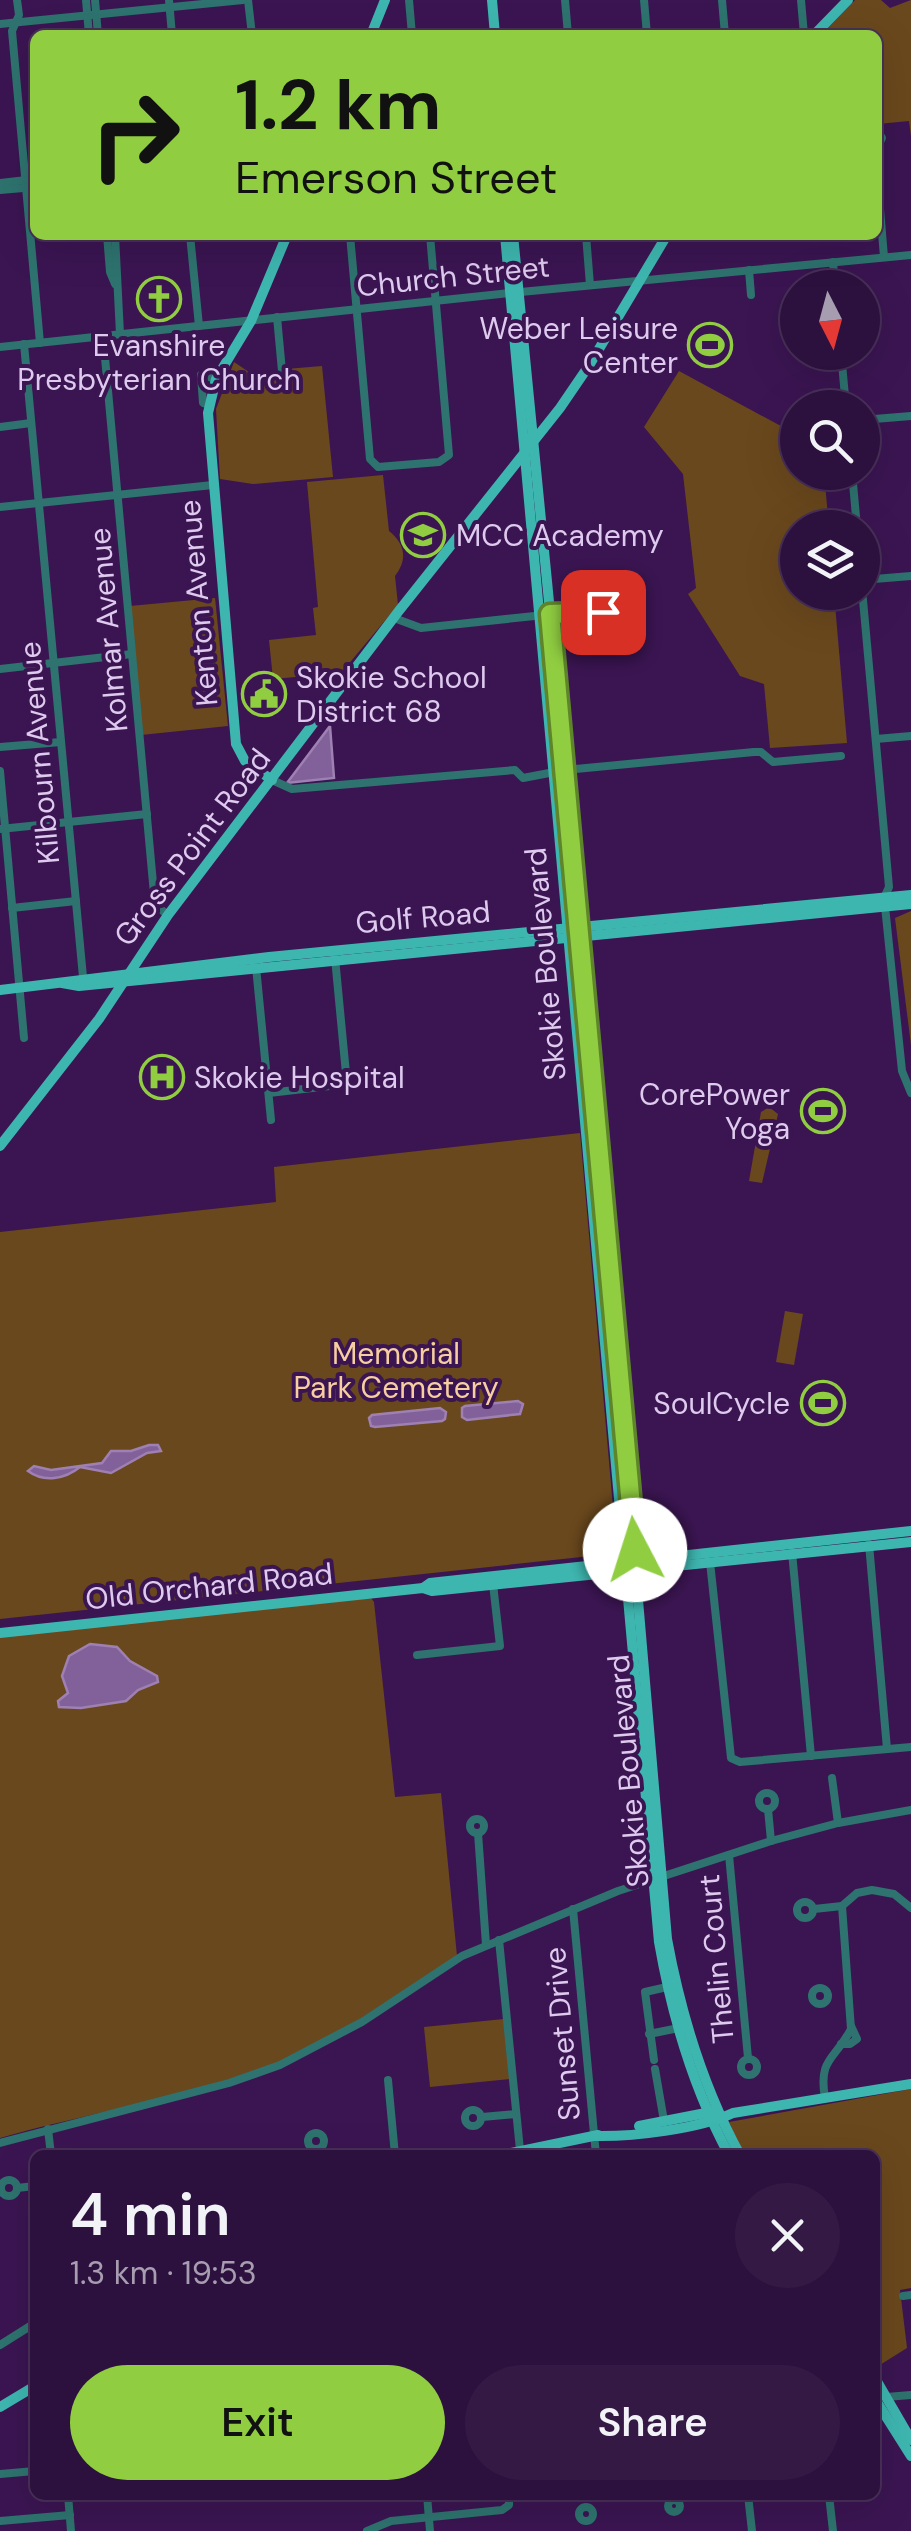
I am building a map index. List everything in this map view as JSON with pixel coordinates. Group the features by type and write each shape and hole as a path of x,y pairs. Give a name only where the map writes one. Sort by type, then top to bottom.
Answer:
{"main road":[{"path":"372,30 385,0"},
{"path":"489,0 492,30"},
{"path":"819,30 848,0"},
{"name":"Kenton Avenue","path":"272,780 245,761 236,744 209,406 216,378 252,320 285,240"},
{"name":"Skokie Boulevard","path":"506,240 530,410 565,770 630,1565"},
{"name":"Skokie Boulevard","path":"513,240 526,491 547,615 553,774 630,1565 666,1987 727,2150"},
{"name":"Gross Point Road","path":"0,1146 88,1034 168,914 552,418 664,240"},
{"path":"530,410 539,417 552,418"},
{"path":"499,486 516,481 526,491"},
{"name":"Golf Road","path":"61,983 79,986 335,954 905,895"},
{"name":"Golf Road","path":"886,898 911,904"},
{"name":"Golf Road","path":"0,990 83,978 256,967 335,954"},
{"name":"Old Orchard Road","path":"0,1633 432,1590 868,1540 911,1531"},
{"name":"Old Orchard Road","path":"868,1540 911,1542"},
{"name":"Old Orchard Road","path":"630,1565 710,1562 792,1548"},
{"name":"Skokie Boulevard","path":"658,1878 681,2027"},
{"path":"520,2150 911,2084"},
{"path":"594,2136 664,2121 714,2116"},
{"name":"Skokie Boulevard","path":"714,2116 737,2150"},
{"path":"0,2407 30,2389"},
{"path":"880,2399 911,2440"},
{"path":"880,2400 911,2456"}],"street":[{"path":"0,186 30,183 12,32 18,14 17,0"},
{"path":"86,0 96,30"},
{"path":"90,30 95,0"},
{"path":"0,24 169,4 245,0 251,30"},
{"path":"409,0 412,30"},
{"path":"565,0 568,30"},
{"path":"644,0 647,30"},
{"path":"722,0 725,30"},
{"path":"801,0 804,30"},
{"path":"169,4 172,30"},
{"path":"882,234 884,258"},
{"path":"34,240 40,342"},
{"path":"107,240 110,272 116,284"},
{"path":"115,240 120,334"},
{"path":"190,240 198,326"},
{"path":"350,240 372,465 378,467 447,458 449,451 430,240"},
{"path":"586,240 590,285"},
{"name":"Church Street","path":"0,347 514,292 911,255"},
{"path":"833,262 834,270"},
{"path":"749,270 751,296"},
{"path":"277,318 282,372"},
{"name":"Kolmar Avenue","path":"103,336 155,904 168,914"},
{"name":"Kilbourn Avenue","path":"24,344 83,978"},
{"path":"880,419 911,416"},
{"path":"0,427 31,423"},
{"path":"0,508 213,485"},
{"path":"880,579 911,576"},
{"path":"394,618 412,628 422,628 628,609 635,605 628,602 581,606 547,615"},
{"path":"864,610 902,1071 911,1094"},
{"path":"0,669 132,654"},
{"path":"876,740 911,736"},
{"path":"0,748 61,742"},
{"path":"272,780 292,790 515,770 523,778 565,770 754,752 774,762 841,756"},
{"path":"0,771 24,1038"},
{"path":"3,829 147,814"},
{"path":"12,908 76,900"},
{"path":"269,1093 347,1084 335,954"},
{"path":"256,967 272,1120"},
{"path":"868,1540 887,1749"},
{"path":"792,1548 811,1756"},
{"path":"710,1562 730,1758 740,1762 911,1747"},
{"path":"417,1655 500,1646 493,1580"},
{"path":"832,1778 838,1823"},
{"path":"768,1809 772,1841"},
{"path":"0,2143 229,2083 280,2065 326,2044 446,1965 573,1909 772,1841 838,1823 911,1810"},
{"path":"478,1833 486,1945"},
{"name":"Thelin Court","path":"729,1855 748,2058"},
{"path":"814,1909 842,1906 857,1893 872,1890 894,1894 911,1908"},
{"path":"825,2098 824,2068 850,2033 842,1906"},
{"name":"Sunset Drive","path":"573,1909 595,2150"},
{"path":"499,1940 520,2150"},
{"path":"664,2121 645,1992 666,1987"},
{"path":"828,1995 848,1992"},
{"path":"649,2034 681,2027"},
{"path":"388,2080 395,2150"},
{"path":"482,2118 516,2114"},
{"path":"48,2129 50,2150"},
{"path":"18,2188 30,2187"},
{"path":"0,2345 30,2327"},
{"path":"880,2398 911,2395"},
{"path":"0,2474 30,2471"},
{"path":"68,2500 71,2531"},
{"path":"427,2500 430,2531"},
{"path":"367,2531 391,2520 508,2507 509,2500"},
{"path":"588,2500 588,2507"},
{"path":"749,2500 752,2531"},
{"path":"829,2500 832,2531"},
{"path":"0,2521 70,2515"}],"green space":[{"path":"855,0 881,0 890,8 911,0 911,136 909,121 882,124 882,30 826,30"},
{"path":"234,362 261,380 281,378 286,369 322,366 333,477 253,484 220,479 216,409"},
{"path":"679,371 780,426 780,490 826,490 827,510 780,510 780,610 835,610 847,743 770,748 764,684 740,676 688,594 696,588 683,474 644,427"},
{"path":"383,475 389,531 403,552 395,576 398,605 341,673 273,679 269,640 316,635 313,608 318,607 307,482"},
{"path":"215,598 228,726 141,735 130,606"},
{"path":"911,911 911,1045 895,918"},
{"path":"769,1107 778,1114 762,1183 749,1181 761,1112"},
{"name":"Memorial Park Cemetery","path":"580,1133 616,1541 610,1554 0,1619 0,1232 276,1202 274,1167"},
{"path":"785,1311 803,1314 794,1365 776,1362"},
{"path":"371,1598 395,1797 441,1793 457,1956 336,2034 260,2070 0,2138 0,1637"},
{"path":"504,2019 510,2079 430,2087 424,2027"},
{"path":"911,2089 911,2288 900,2290 907,2348 880,2365 880,2150 741,2150 729,2122"}],"shaded area":[{"path":"330,726 334,778 287,783"},
{"path":"518,1401 523,1404 520,1414 467,1420 462,1417 465,1406"},
{"path":"440,1408 446,1412 442,1421 375,1427 369,1418 372,1415"},
{"path":"158,1445 161,1451 147,1453 111,1473 80,1467 61,1477 48,1478 28,1471 34,1466 51,1470 102,1463 111,1451 131,1451"},
{"path":"90,1644 117,1647 130,1661 157,1676 158,1682 138,1690 126,1701 59,1707 58,1701 68,1693 62,1676 69,1656"}],"place":[{"name":"Evanshire Presbyterian Church","path":"159,299"},
{"name":"Weber Leisure Center","path":"710,345"},
{"name":"MCC Academy","path":"423,535"},
{"name":"Skokie School District 68","path":"264,694"},
{"name":"Skokie Hospital","path":"162,1077"},
{"name":"CorePower Yoga","path":"823,1111"},
{"name":"SoulCycle","path":"823,1403"}],"route":[{"path":"603,612 550,614 635,1550"}]}
